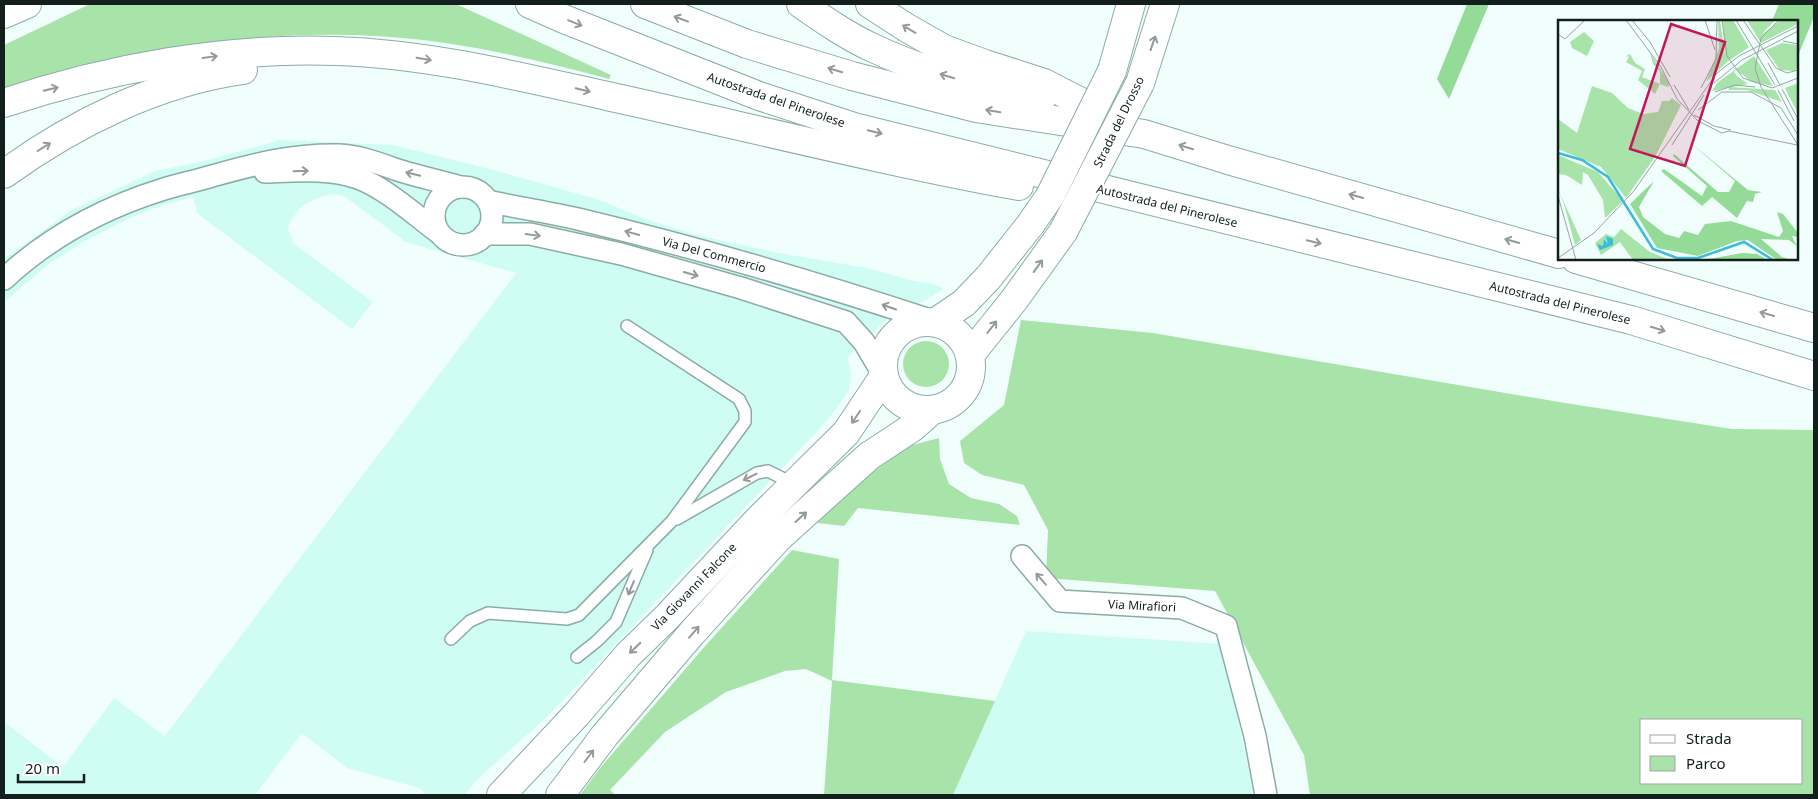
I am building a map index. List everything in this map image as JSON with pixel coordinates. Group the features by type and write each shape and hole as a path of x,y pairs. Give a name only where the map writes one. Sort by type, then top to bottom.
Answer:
{"main road":[{"path":"4,14 27,4"},
{"name":"Autostrada del Pinerolese","path":"530,4 758,96 854,127 1631,320 1814,376"},
{"path":"645,4 747,44 872,81 976,108 1144,134"},
{"path":"801,4 844,33 910,64 1228,160 1558,254"},
{"path":"870,4 944,49 1044,83 1144,134"},
{"path":"936,322 964,303 988,278 1030,225 1050,196 1112,71 1130,4"},
{"name":"Strada del Drosso","path":"970,355 1014,300 1063,232 1140,83 1165,4"},
{"path":"4,103 103,76 216,56 299,50 381,54 419,58 501,72 874,157 1009,184 1266,230"},
{"path":"4,174 47,145 98,118 148,96 188,82 226,72 266,66 381,54"},
{"path":"1579,260 1814,328"},
{"name":"Via Giovanni Falcone","path":"502,795 628,655 667,617 758,520 846,433 884,376 883,360 888,344 897,333 908,326 922,322 936,322"},
{"path":"884,376 888,386 901,402 921,410 932,410 950,404 959,397 966,388 970,378 972,366 970,355 958,334 936,322"},
{"path":"560,795 606,735 692,633 778,538 869,456 913,427 932,410"}],"street":[{"path":"4,279 38,249 103,213 156,192 269,160 294,156 341,156 378,162 401,171 469,187 479,192 488,201 492,212 491,222 490,228 477,241 459,245 447,240 390,197 358,178 316,171 266,172 200,180"},
{"path":"438,232 434,223 436,204 442,195 460,186"},
{"name":"Via Del Commercio","path":"488,201 583,221 748,264 856,295 936,322"},
{"name":"Via Del Commercio","path":"485,234 530,234 621,254 750,290 846,322 864,342 884,376"},
{"name":"Via Mirafiori","path":"1022,556 1060,601 1182,608 1226,626 1255,736 1266,795"}],"lane":[{"path":"451,639 470,620 488,613 567,619 579,614 672,521 745,422 745,412 739,399 627,326"},
{"path":"672,521 757,473 768,471 794,484"},
{"path":"577,657 616,622 650,543"}],"shaded area":[{"path":"280,140 392,145 487,168 600,200 648,220 697,235 779,253 867,268 914,281 934,284 944,289 915,306 898,312 884,322 848,357 851,375 849,391 826,422 549,715 480,777 464,795 424,795 419,788 347,768 302,733 255,795 4,795 4,722 63,767 114,698 165,736 516,273 406,242 344,196 329,194 313,200 300,208 290,222 288,230 294,244 373,302 352,329 197,213 193,197 139,214 86,240 50,263 4,302 4,259 70,211 155,171 205,161"},
{"path":"1026,631 1222,644 1254,795 953,795"}],"green space":[{"path":"90,4 456,4 611,75 609,79 507,54 455,44 361,35 320,35 236,40 154,51 73,69 4,88 4,45"},
{"path":"1467,4 1489,4 1449,99 1437,79"},
{"path":"1779,4 1814,4 1814,17 1798,56 1798,20 1772,20"},
{"path":"1021,320 1153,333 1559,402 1732,429 1814,430 1814,795 1310,795 1304,755 1215,591 1046,578 1048,530 1024,485 982,475 964,463 960,441 1004,405"},
{"path":"922,341 930,341 939,345 945,351 949,364 945,377 939,383 930,387 922,387 913,383 907,377 903,368 903,360 907,351 913,345"},
{"path":"939,438 940,459 949,484 971,498 999,504 1017,516 1020,525 858,508 844,526 817,523 862,481 905,447"},
{"path":"792,550 839,559 832,680 995,701 953,795 824,795 832,681 806,669 785,671 726,692 665,732 610,790 615,795 580,795 600,768 706,645"}]}
